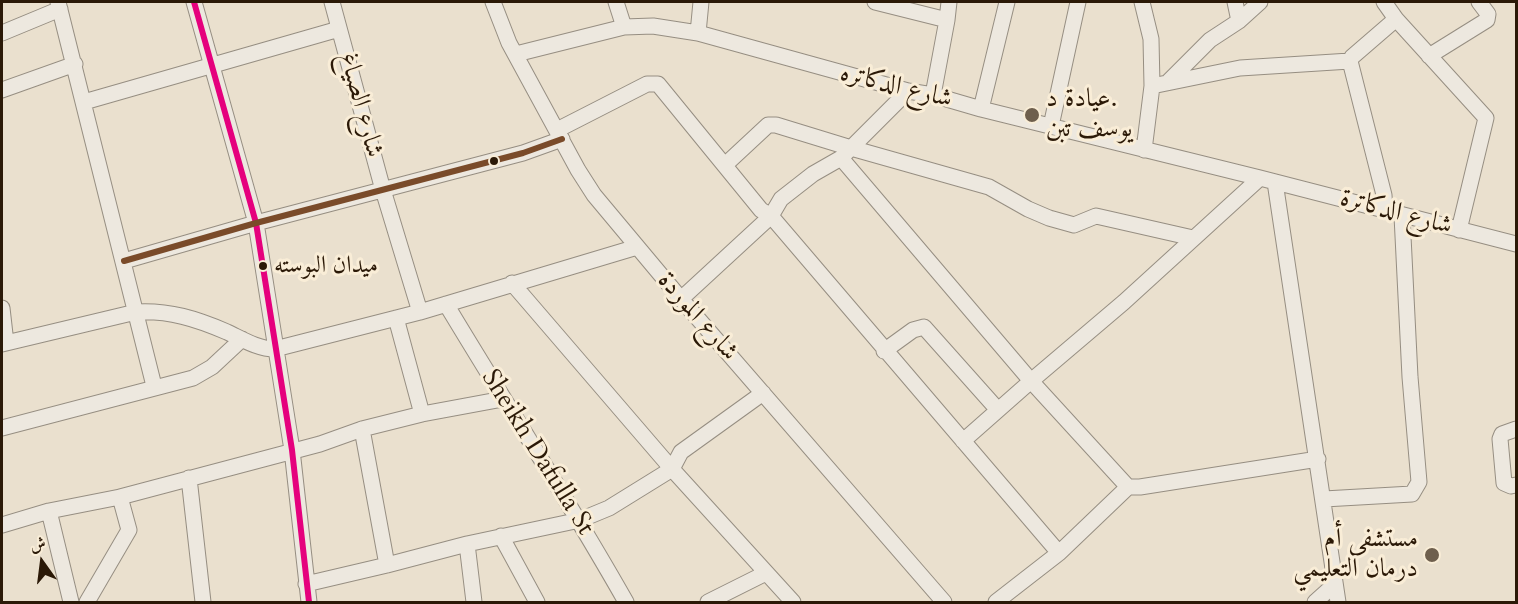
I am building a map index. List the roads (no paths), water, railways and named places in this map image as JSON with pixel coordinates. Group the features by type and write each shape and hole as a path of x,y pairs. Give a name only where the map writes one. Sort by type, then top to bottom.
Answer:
{"street":[{"path":"194,2 256,223 292,450 309,603"},
{"name":"شارع الصياغ","path":"332,2 383,190 420,312"},
{"name":"شارع الموردة","path":"493,2 516,54 594,195 941,602"},
{"path":"616,2 624,27"},
{"path":"698,33 701,2"},
{"path":"875,2 947,20"},
{"path":"933,95 949,2"},
{"path":"981,109 1007,2"},
{"path":"1051,126 1078,2"},
{"path":"1142,2 1151,39 1152,86 1144,150"},
{"path":"1235,2 1239,21"},
{"path":"1169,81 1210,40 1239,21 1260,2"},
{"path":"1384,2 1396,20 1486,118 1460,230"},
{"path":"1429,56 1487,20 1488,14 1479,2"},
{"path":"2,33 59,5 154,386"},
{"path":"1385,210 1384,195 1350,61 1396,20"},
{"name":"شارع الدكاتره","path":"516,54 624,27 653,26 698,33 908,91 933,95 1267,180"},
{"path":"84,102 339,29"},
{"path":"1152,86 1240,68 1350,61"},
{"path":"2,90 75,64"},
{"path":"124,261 256,223 523,153 652,83 657,84 761,210 771,216 884,351 1059,553"},
{"path":"681,299 771,216 781,199 813,174 846,153 908,91"},
{"path":"725,165 768,124 776,124 846,153 989,187 1028,209 1074,225 1096,216 1193,238"},
{"path":"846,153 1031,381 1128,487"},
{"path":"963,441 1124,302 1193,238 1267,180 1317,459 1338,603"},
{"name":"شارع الدكاترة","path":"1267,180 1516,244"},
{"path":"1323,499 1412,494 1419,482 1410,376 1401,216"},
{"path":"2,308 4,343 136,312 159,312 185,316 267,349 275,349 420,312 638,247"},
{"path":"512,283 672,469 793,603"},
{"name":"Sheikh Dafulla St","path":"446,304 580,520 627,603"},
{"path":"396,318 422,414"},
{"path":"884,351 913,330 924,327 998,410"},
{"path":"2,428 154,386 193,378 204,372 242,339"},
{"path":"306,584 466,544 580,520 609,508 672,469 681,452 762,393"},
{"path":"2,525 49,511 120,497 320,444 362,429 422,414 503,399"},
{"path":"362,429 387,565"},
{"path":"1516,429 1502,434 1500,439 1504,483 1511,486 1516,485"},
{"path":"996,603 1059,553 1128,487 1317,459"},
{"path":"189,478 203,603"},
{"path":"87,603 129,530 120,497"},
{"path":"49,511 71,603"},
{"path":"501,536 537,603"},
{"path":"466,544 474,603"},
{"path":"708,603 766,573"},
{"path":"1315,603 1335,584"}],"place":[{"name":"عيادة د. يوسف تبن","path":"1032,115"},
{"name":"ميدان البوسته","path":"263,266"},
{"name":"مستشفى أم درمان التعليمي","path":"1432,555"}]}
